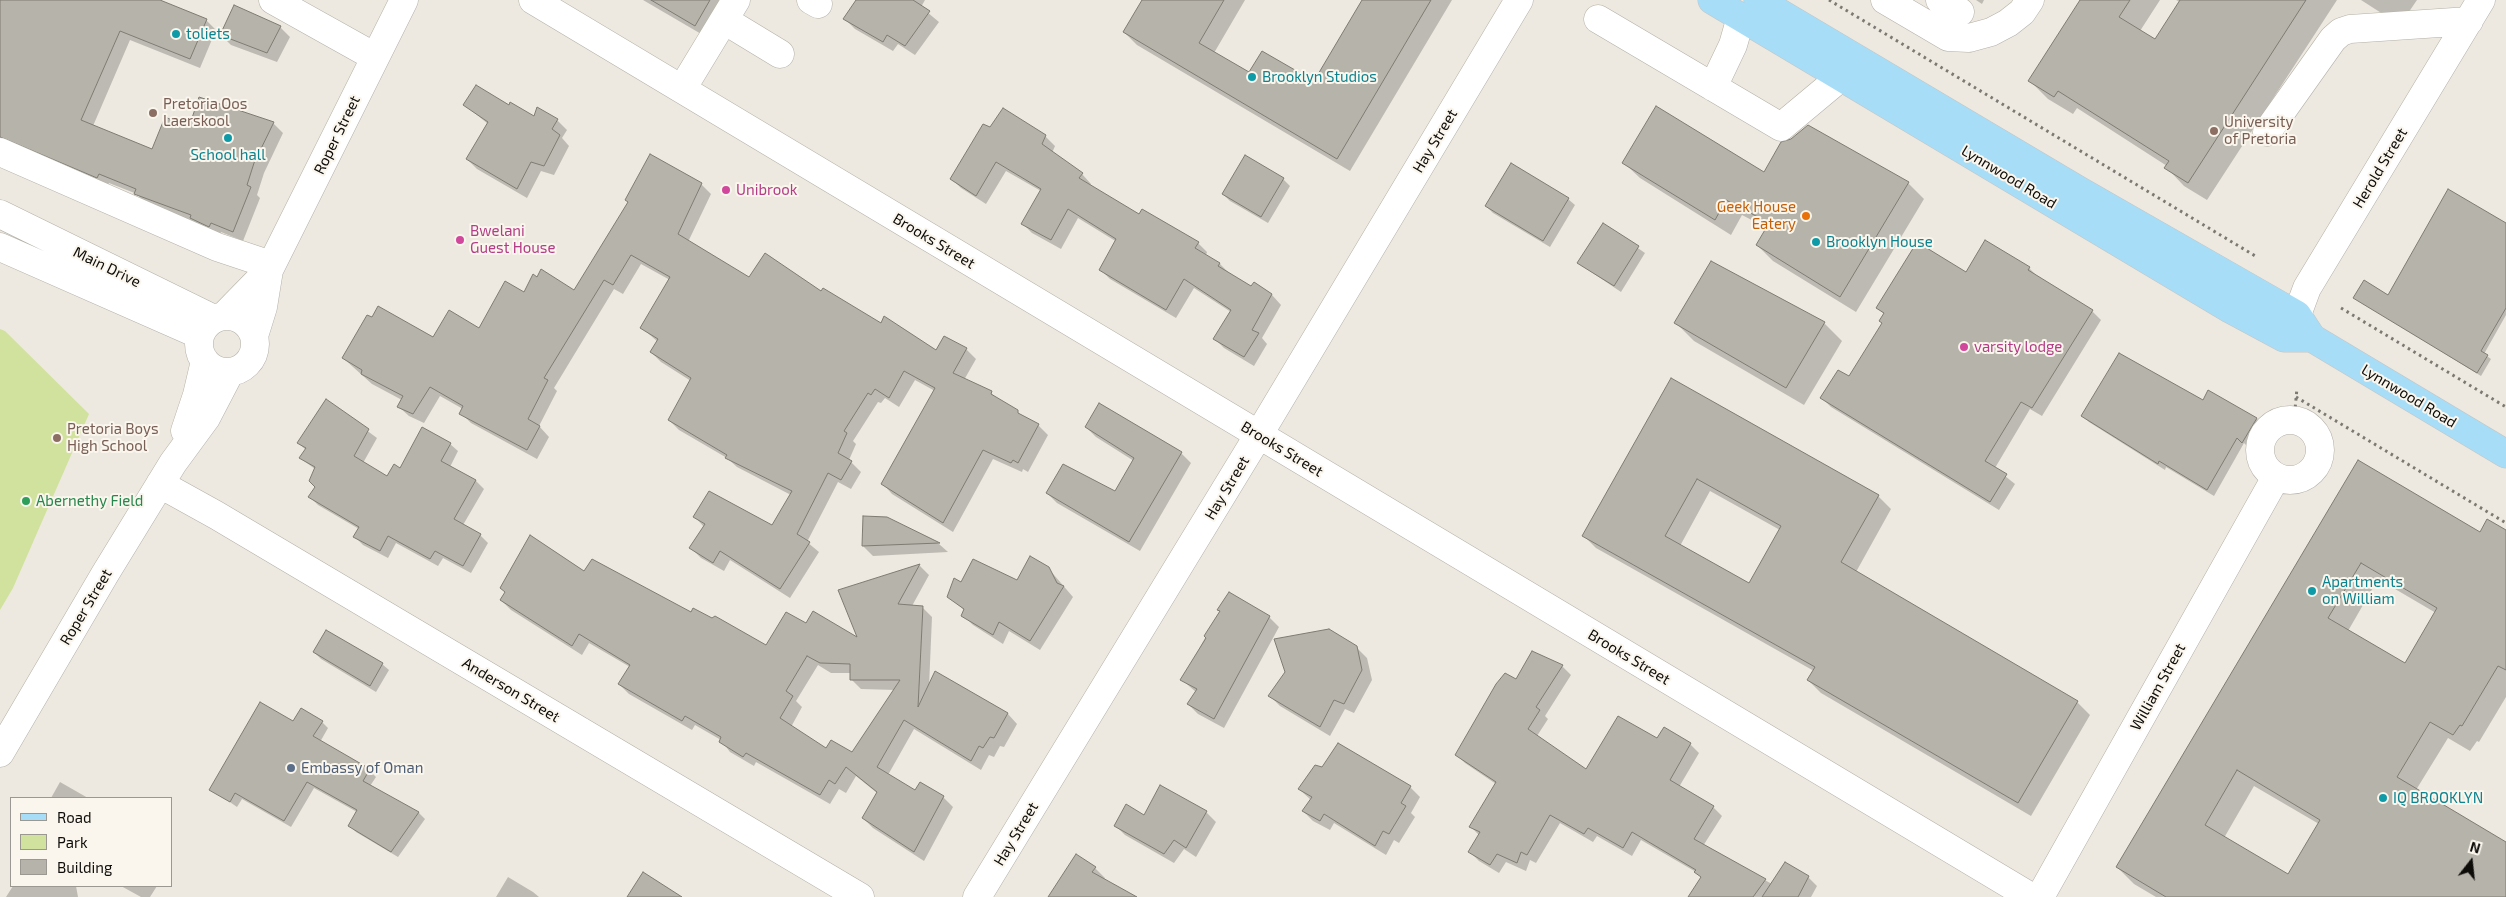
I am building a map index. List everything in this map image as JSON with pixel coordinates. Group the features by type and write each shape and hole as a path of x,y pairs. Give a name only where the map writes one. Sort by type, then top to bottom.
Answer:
{"main road":[{"name":"Lynnwood Road","path":"1712,0 1750,9 2080,191 2290,326 2506,454"},
{"name":"Lynnwood Road","path":"1750,9 1842,77 2230,309 2290,326"}],"street":[{"path":"273,0 375,57"},
{"name":"Roper Street","path":"254,336 263,307 270,268 404,0"},
{"name":"Brooks Street","path":"533,0 1258,436 2031,897"},
{"name":"Hay Street","path":"978,897 1258,436 1519,0"},
{"path":"1885,0 1948,37 1970,38 1991,32 2008,23 2022,12 2030,0"},
{"path":"1713,87 1750,9"},
{"path":"682,89 730,10 780,54"},
{"path":"2267,132 2333,38 2341,32 2350,29 2475,10"},
{"name":"Herold Street","path":"2290,326 2307,288 2475,10"},
{"path":"1598,19 1782,127 1842,77"},
{"path":"0,152 217,247 270,268"},
{"name":"Main Drive","path":"0,214 213,323"},
{"path":"6,250 26,227"},
{"name":"Main Drive","path":"6,250 213,323"},
{"name":"Roper Street","path":"213,323 270,268"},
{"path":"234,316 250,328 254,336 253,356 248,364 230,372 220,372 204,361 199,349 213,323 234,316"},
{"name":"Roper Street","path":"167,474 192,413 204,361"},
{"name":"Roper Street","path":"0,753 167,474 206,418 230,372"},
{"path":"2295,409 2304,424 2312,430 2319,444 2319,459 2314,468 2306,475 2286,480 2276,476 2262,462 2261,441 2271,425 2295,409"},
{"name":"Anderson Street","path":"167,474 216,515 860,897"},
{"name":"William Street","path":"2040,897 2276,476"}],"path":[{"path":"1829,0 2256,257"},
{"path":"2341,308 2506,407"},
{"path":"2297,388 2295,409 2506,523"}],"green space":[{"name":"Abernethy Field","path":"0,329 5,331 89,414 13,588 0,610"}],"building":[{"path":"0,0 160,0 207,19 190,59 120,31 81,120 152,149 165,117 189,127 199,97 274,122 254,163 247,185 251,187 233,232 211,223 209,227 190,218 191,215 134,194 136,189 99,174 97,178 0,137"},
{"path":"651,0 710,0 695,26"},
{"path":"856,0 913,0 930,11 905,46 887,35 883,42 843,19"},
{"name":"Brooklyn Studios","path":"1142,0 1224,0 1199,43 1249,72 1262,51 1314,81 1362,0 1431,0 1337,159 1123,32"},
{"path":"2080,0 2130,0 2119,17 2155,39 2180,0 2306,0 2188,183 2164,168 2169,161 2058,91 2054,97 2028,81"},
{"path":"234,5 281,26 267,53 220,35"},
{"path":"476,85 509,105 510,102 534,116 537,107 558,119 552,129 560,135 544,166 531,162 517,189 466,159 488,122 463,105"},
{"path":"1656,106 1764,172 1781,142 1791,139 1808,125 1909,182 1840,297 1756,245 1769,223 1726,200 1715,220 1622,163"},
{"path":"1003,108 1046,135 1042,144 1083,173 1079,178 1139,214 1142,209 1199,242 1195,248 1220,263 1218,266 1251,286 1254,282 1272,294 1252,330 1259,333 1244,357 1213,339 1231,310 1184,279 1166,310 1099,270 1116,239 1068,209 1051,240 1021,224 1041,189 996,162 976,196 950,179 983,124 990,127"},
{"path":"650,154 702,183 678,234 749,277 765,253 821,291 823,288 881,323 884,316 936,350 944,336 967,348 953,373 992,391 991,394 1018,410 1018,413 1039,424 1018,463 1013,460 1011,463 983,450 943,523 881,484 935,388 904,371 889,398 875,389 871,395 868,393 844,431 847,433 838,453 852,461 841,480 828,473 797,534 810,542 780,589 720,551 713,563 689,548 705,524 693,517 709,491 772,525 792,491 725,458 727,455 668,420 691,378 650,352 658,339 640,328 670,277 631,255 613,285 604,280 544,378 548,380 528,419 540,426 527,450 459,414 463,406 430,387 413,414 397,407 403,396 361,374 362,370 342,358 367,315 372,317 378,306 433,337 449,310 479,328 505,281 524,292 533,274 537,277 541,269 574,290 628,202 625,200"},
{"path":"1245,155 1284,178 1261,217 1222,194"},
{"path":"1511,163 1569,198 1543,241 1485,206"},
{"path":"2448,189 2506,223 2506,308 2481,351 2488,355 2477,373 2353,298 2364,280 2388,295"},
{"path":"1603,223 1639,246 1614,286 1577,263"},
{"path":"1985,240 2030,267 2028,270 2093,310 2032,408 2021,402 1985,461 2007,474 1990,502 1820,398 1838,370 1849,376 1882,323 1879,321 1884,313 1876,308 1917,242 1966,272"},
{"path":"1711,261 1825,322 1786,388 1674,323"},
{"path":"2119,353 2203,400 2208,390 2257,418 2242,443 2237,438 2207,490 2159,461 2158,464 2081,416"},
{"path":"1671,378 1879,495 1841,562 2078,701 2018,803 1807,680 1815,667 1582,536","holes":["1697,479 1781,526 1749,583 1665,536"]},
{"path":"326,399 369,429 354,456 387,476 394,464 400,468 422,427 451,443 441,461 476,480 454,519 481,534 463,566 435,551 430,559 388,536 380,551 353,537 359,527 308,497 315,487 309,481 315,467 299,458 306,448 297,443"},
{"path":"1099,403 1182,452 1129,542 1046,493 1063,464 1115,491 1134,458 1085,427"},
{"path":"2358,460 2480,532 2487,519 2506,530 2506,670 2498,666 2462,726 2460,725 2453,735 2430,722 2397,777 2506,842 2506,897 2166,897 2116,867","holes":["2361,563 2437,608 2405,663 2328,618","2237,770 2320,820 2288,874 2205,825"]},
{"path":"863,516 887,517 940,543 862,546"},
{"path":"530,535 584,571 592,559 691,612 693,608 712,618 715,616 766,645 786,612 806,623 813,611 857,637 838,590 920,564 898,604 923,606 918,707 935,671 1008,713 994,738 990,737 983,748 979,746 971,761 904,720 877,767 915,790 920,782 944,796 914,852 862,818 877,792 846,767 835,784 829,780 820,795 746,753 743,757 719,742 721,737 685,716 682,721 618,684 630,665 579,634 572,646 500,600 505,592 500,588","holes":["807,656 820,663 850,664 850,680 900,680 852,752 831,740 826,748 780,718 793,696 786,691"]},
{"path":"1030,556 1049,567 1057,583 1064,586 1030,641 999,622 993,635 961,616 964,609 947,597 954,578 961,582 973,559 1017,580"},
{"path":"1229,592 1270,616 1214,719 1187,704 1197,689 1180,680 1206,638 1204,636 1220,611 1217,610"},
{"path":"1329,629 1357,646 1362,670 1344,704 1334,700 1320,727 1268,696 1285,672 1274,639"},
{"path":"326,630 383,663 370,686 313,652"},
{"path":"1532,651 1563,665 1536,707 1540,710 1528,729 1586,769 1618,716 1657,738 1664,727 1691,743 1670,780 1714,806 1694,839 1766,879 1753,897 1688,897 1701,877 1694,872 1696,870 1632,832 1623,848 1588,828 1584,834 1550,815 1527,855 1521,852 1517,863 1497,854 1490,865 1468,852 1480,832 1469,827 1496,782 1455,755 1496,684 1505,673 1516,679"},
{"path":"260,702 293,721 301,708 323,721 313,736 370,769 363,781 419,812 391,852 348,826 357,810 307,782 284,821 235,793 230,802 209,790"},
{"path":"1338,743 1411,786 1401,803 1406,806 1389,834 1383,831 1375,846 1324,814 1320,821 1302,811 1312,797 1298,789 1315,765 1322,767"},
{"path":"1160,785 1207,811 1186,848 1174,840 1164,854 1114,826 1126,804 1144,815"},
{"path":"1076,854 1096,867 1092,872 1137,897 1048,897"},
{"path":"1785,862 1809,876 1798,897 1762,897"},
{"path":"643,872 682,897 627,897"}],"place":[{"name":"toliets","path":"176,34"},
{"name":"Brooklyn Studios","path":"1252,77"},
{"name":"Pretoria Oos Laerskool","path":"153,113"},
{"name":"University of Pretoria","path":"2214,131"},
{"name":"School hall","path":"228,138"},
{"name":"Unibrook","path":"726,190"},
{"name":"Geek House Eatery","path":"1806,216"},
{"name":"Bwelani Guest House","path":"460,240"},
{"name":"Brooklyn House","path":"1816,242"},
{"name":"varsity lodge","path":"1964,347"},
{"name":"Pretoria Boys High School","path":"57,438"},
{"name":"Abernethy Field","path":"26,501"},
{"name":"Apartments on William","path":"2312,591"},
{"name":"Embassy of Oman","path":"291,768"},
{"name":"IQ BROOKLYN","path":"2383,798"}]}
